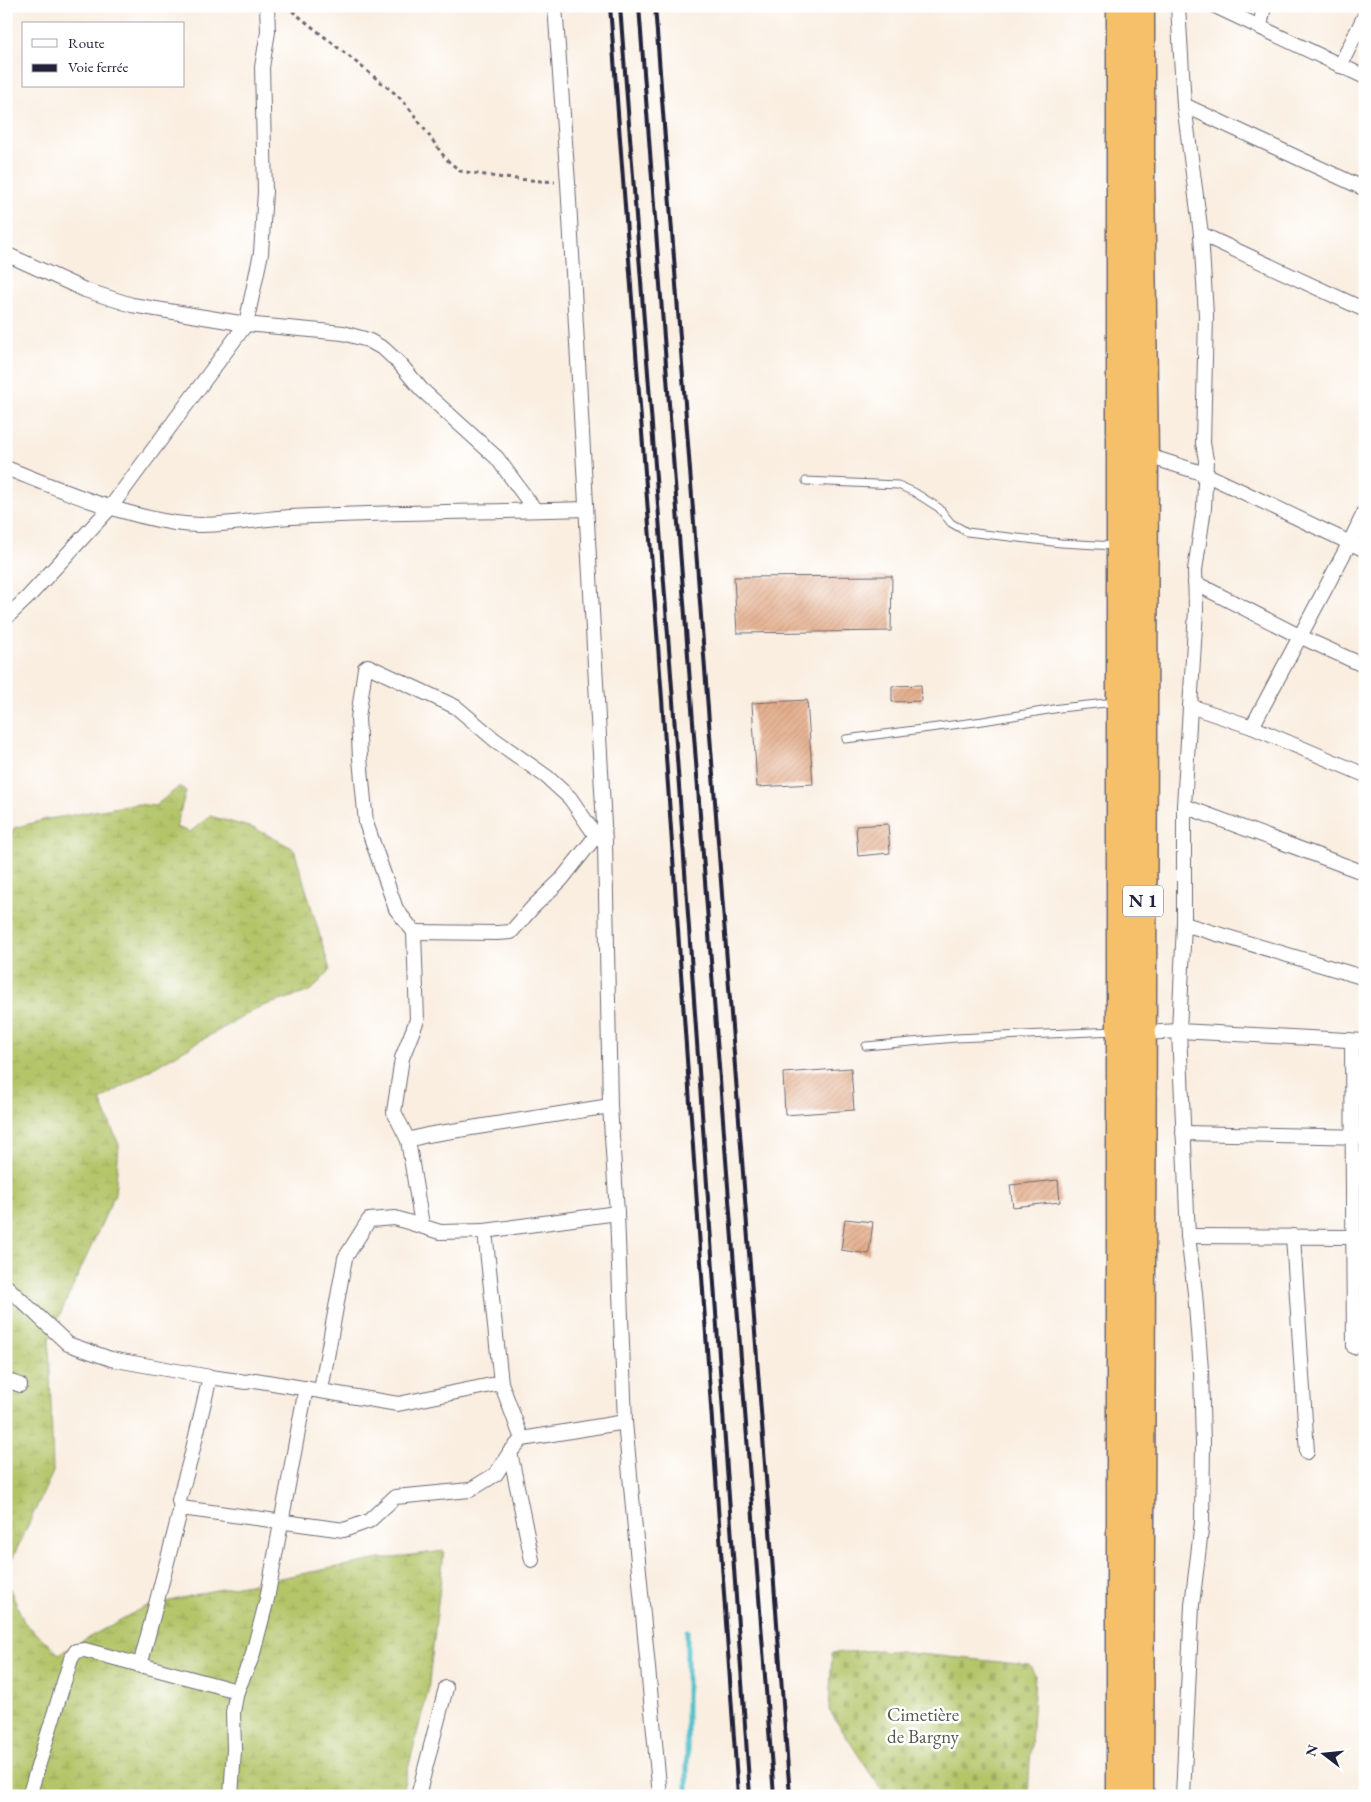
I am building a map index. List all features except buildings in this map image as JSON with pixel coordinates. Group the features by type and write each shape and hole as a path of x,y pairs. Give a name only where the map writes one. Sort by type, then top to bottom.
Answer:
{"highway":[{"name":"N 1","path":"1120,6 1120,702 1132,1032 1140,1473 1140,1796"},
{"name":"N 1","path":"1120,1796 1132,1032 1143,814 1145,455 1140,171 1141,6"}],"street":[{"path":"6,618 28,597 110,508 246,324 261,253 264,201 262,67 268,32 267,6"},
{"path":"555,6 568,183 586,509 601,839 610,1106 617,1213 625,1422 660,1796"},
{"path":"1178,6 1184,105 1201,234 1206,315 1203,443 1206,460 1204,508 1196,556 1196,610 1184,806 1184,924 1179,1031 1188,1236 1201,1370 1202,1475 1202,1522 1192,1605 1183,1796"},
{"path":"1215,6 1365,77"},
{"path":"1260,27 1264,6"},
{"path":"1340,66 1365,15"},
{"path":"1184,105 1365,189"},
{"path":"1201,234 1365,310"},
{"path":"6,254 85,290 132,305 246,324 343,333 368,340 384,349 400,364 421,389 497,458 535,510"},
{"path":"1145,455 1205,474 1365,550"},
{"path":"6,468 110,508 141,517 177,523 240,523 290,517 586,509"},
{"path":"1252,727 1365,510"},
{"path":"1195,583 1299,636 1365,666"},
{"path":"422,1225 408,1140 394,1112 402,1058 416,1020 414,932 396,909 366,823 358,718 365,668 368,666 456,707 495,740 547,776 570,798 601,839"},
{"path":"1190,706 1252,727 1365,775"},
{"path":"1184,806 1365,873"},
{"path":"414,932 511,932 533,907 601,839"},
{"path":"1184,924 1365,978"},
{"path":"1132,1032 1179,1031 1358,1041 1359,1137 1353,1236 1354,1347"},
{"path":"408,1140 427,1135 610,1106"},
{"path":"1183,1133 1359,1137"},
{"path":"321,1390 345,1258 369,1220 395,1218 440,1232 485,1231 617,1213"},
{"path":"485,1231 501,1383 522,1439"},
{"path":"1188,1236 1353,1236"},
{"path":"1293,1236 1307,1452"},
{"path":"6,1286 68,1344 111,1359 210,1377 246,1382 255,1380 398,1404 501,1383"},
{"path":"140,1666 181,1508 179,1500 210,1377"},
{"path":"235,1795 233,1712 237,1691 252,1657 267,1599 306,1388"},
{"path":"181,1508 344,1530 368,1520 395,1497 470,1490 496,1474 510,1452 522,1439 625,1422"},
{"path":"510,1452 532,1560"},
{"path":"29,1796 71,1659 76,1651 85,1650 237,1691"},
{"path":"418,1796 446,1688"}],"lane":[{"path":"806,481 898,485 914,492 939,508 951,523 967,532 1060,543 1120,546"},
{"path":"846,739 1060,708 1120,702"},
{"path":"866,1046 956,1038 1132,1032"}],"path":[{"path":"286,6 397,95 409,108 446,159 460,171 504,178 568,183"}],"green space":[{"path":"180,786 186,791 176,827 190,832 210,816 256,829 294,849 330,970 311,991 260,1007 100,1100 119,1145 115,1194 49,1339 53,1472 6,1572 6,846 14,828 43,820 136,804 155,806"},
{"path":"444,1551 428,1691 401,1796 6,1796 6,1580 24,1622 59,1654 142,1608 206,1592 380,1559"},
{"name":"Cimetière de Bargny","path":"880,1650 1029,1665 1035,1675 1028,1796 885,1796 829,1710 832,1653"}],"waterway":[{"path":"687,1631 687,1796"}],"railway":[{"path":"610,6 662,699 738,1796"},
{"path":"620,6 673,701 750,1796"},
{"path":"639,6 774,1796"},
{"path":"655,6 790,1796"}]}
